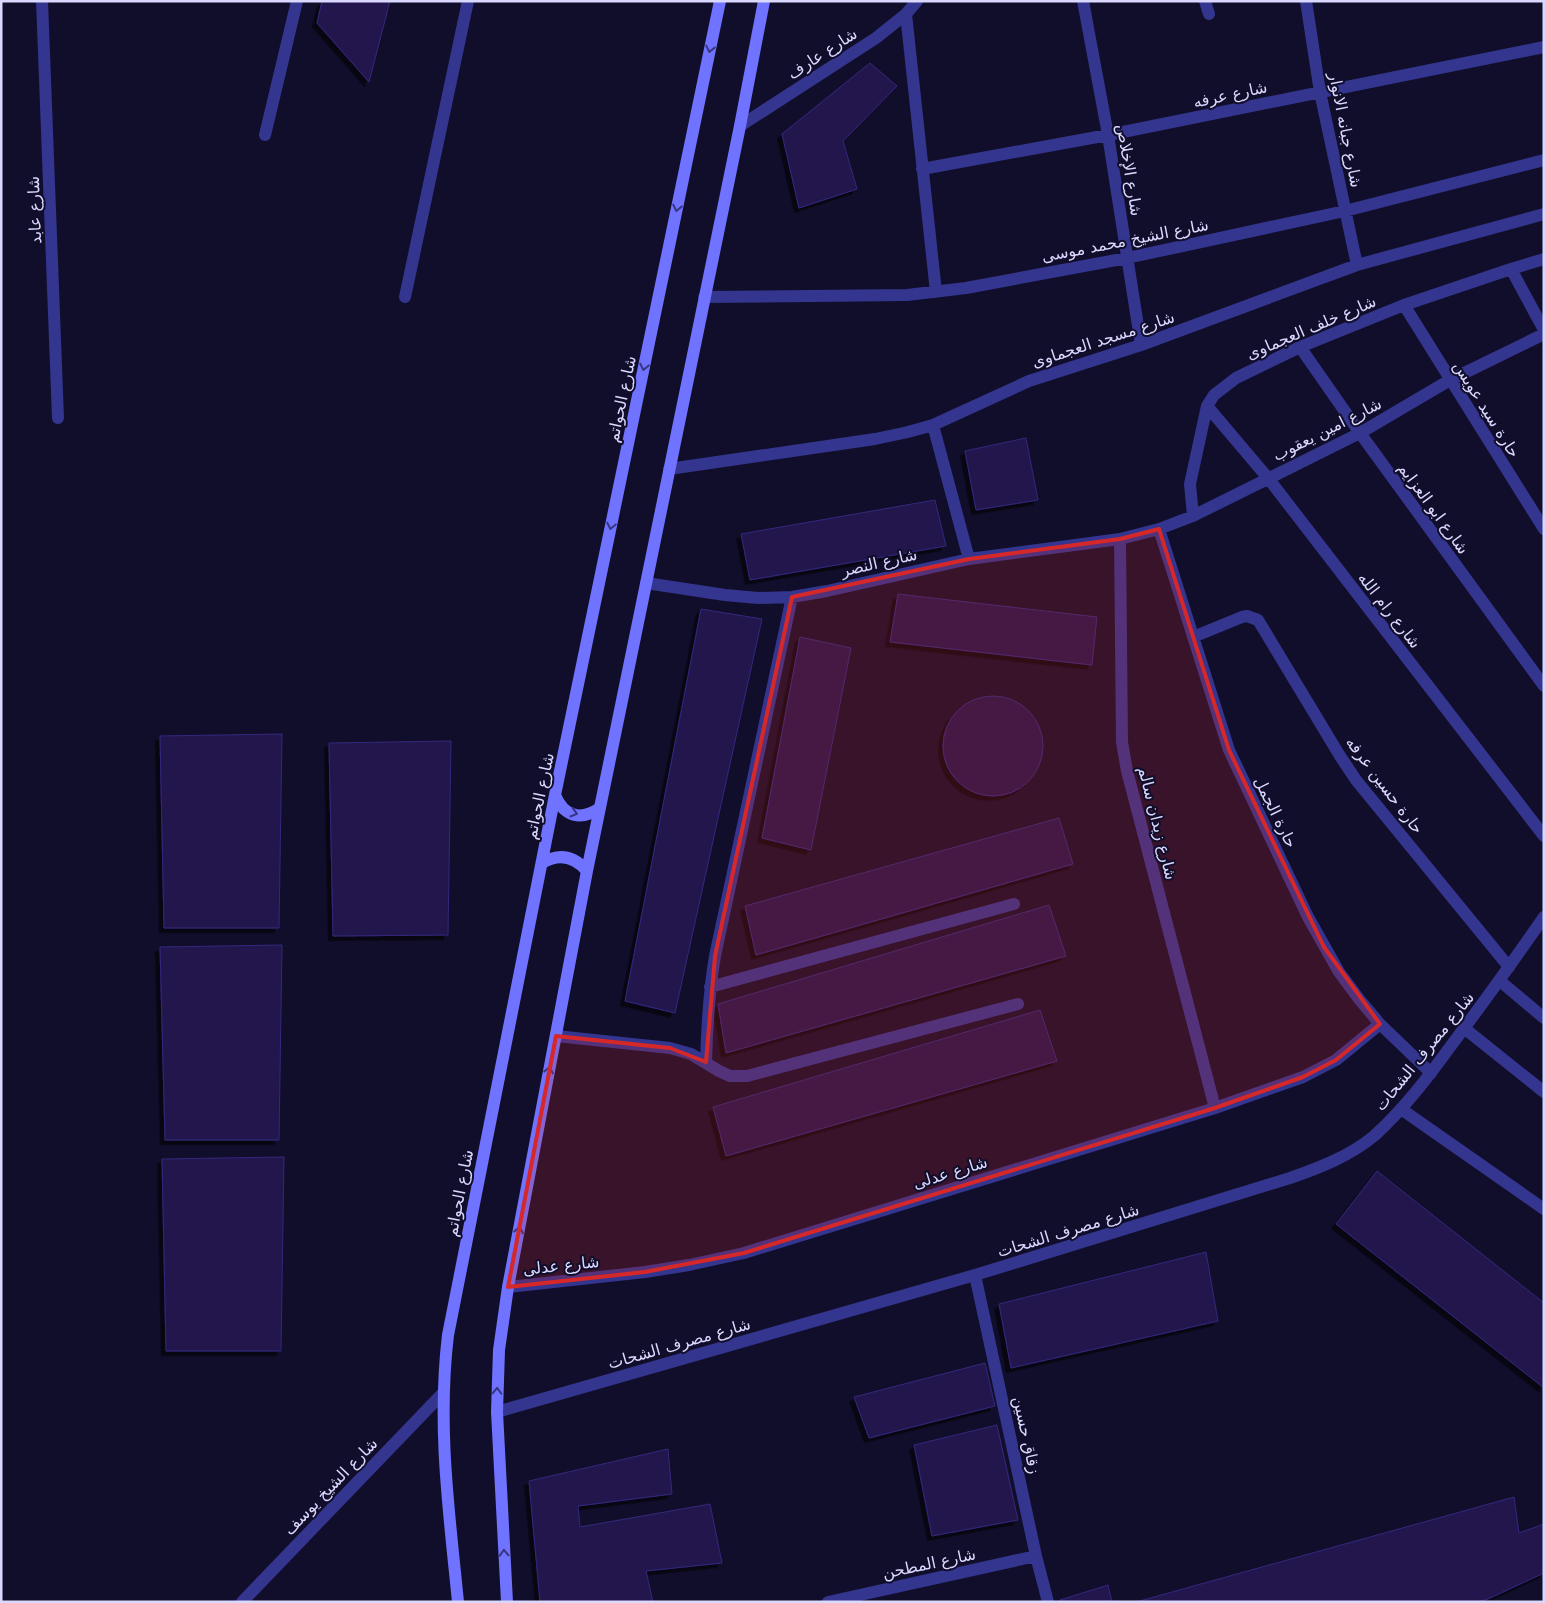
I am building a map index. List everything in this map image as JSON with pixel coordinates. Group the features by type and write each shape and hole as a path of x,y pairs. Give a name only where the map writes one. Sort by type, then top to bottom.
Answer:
{"main road":[{"name":"شارع الحواتم","path":"458,1602 444,1462 444,1363 451,1313 555,795 720,1"},
{"path":"507,1602 497,1412 500,1350 508,1287 587,872 764,1"},
{"path":"555,795 559,804 566,811 574,815 583,816 600,808"},
{"path":"542,863 549,858 566,857 575,860 587,872"}],"street":[{"name":"شارع عابد","path":"42,1 58,418"},
{"path":"265,135 297,1"},
{"path":"405,296 468,1"},
{"name":"شارع عارف","path":"740,126 876,38 906,14 918,1"},
{"name":"شارع الإخلاص","path":"1083,1 1108,136 1141,345"},
{"path":"1205,1 1209,14"},
{"name":"شارع جبانه الانوار","path":"1306,1 1320,92 1357,265"},
{"path":"906,14 936,292"},
{"name":"شارع عرفه","path":"922,169 1108,136 1544,47"},
{"name":"شارع الشيخ محمد موسى","path":"704,297 907,295 936,292 1127,258 1345,211 1544,160"},
{"name":"شارع مسجد العجماوى","path":"669,469 875,439 933,425 986,399 1029,381 1141,345 1357,265 1544,214"},
{"name":"شارع خلف العجماوى","path":"1193,516 1190,484 1207,406 1214,395 1236,378 1300,347 1404,305 1544,259"},
{"path":"1511,269 1544,330"},
{"name":"حارة سيد عويس","path":"1404,305 1544,529"},
{"name":"شارع امين يعقوب","path":"1120,539 1159,529 1193,516 1360,433 1450,380 1544,334"},
{"name":"شارع ابو العزايم","path":"1300,347 1360,433 1544,686"},
{"name":"شارع رام الله","path":"1207,406 1268,478 1544,836"},
{"path":"933,425 969,559"},
{"name":"حارة الجمل","path":"1159,529 1229,750 1304,909 1339,972 1358,999 1380,1024 1431,1073"},
{"name":"شارع النصر","path":"646,583 725,595 758,598 792,597 969,559 1120,539"},
{"name":"شارع زيدان سالم","path":"1120,539 1122,742 1127,771 1215,1108"},
{"path":"706,1062 710,987 715,956 792,597"},
{"name":"حارة حسين عرفه","path":"1192,637 1242,617 1248,616 1258,620 1356,780 1510,967"},
{"path":"710,987 1014,904"},
{"name":"شارع مصرف الشحات","path":"497,1412 975,1275 1319,1168 1347,1154 1373,1136 1401,1108 1431,1073 1500,981 1544,917"},
{"path":"1500,981 1544,1018"},
{"path":"556,1036 670,1048 692,1054 730,1076 746,1076 1018,1004"},
{"name":"شارع عدلى","path":"508,1287 645,1272 744,1253 1215,1108 1303,1077 1336,1060 1380,1024"},
{"path":"1464,1028 1544,1092"},
{"path":"1401,1108 1544,1209"},
{"name":"زقاق حسين","path":"975,1275 1036,1556 1048,1602"},
{"name":"شارع الشيخ يوسف","path":"242,1602 443,1393"},
{"name":"شارع المطحن","path":"828,1602 1036,1556"}],"highlighted area":[{"path":"1159,529 1229,750 1324,947 1380,1024 1336,1060 1303,1077 1215,1108 744,1253 645,1272 508,1287 556,1036 670,1048 706,1062 715,956 792,597 969,559 1120,539"}],"building":[{"path":"322,1 390,1 369,82 317,23"},
{"path":"870,63 897,86 843,141 857,189 799,208 782,134"},
{"path":"1026,438 1038,500 976,510 965,451"},
{"path":"935,500 946,546 750,580 741,534"},
{"path":"898,594 1097,617 1092,665 890,642"},
{"path":"701,609 762,619 675,1013 625,1001"},
{"path":"800,637 851,648 811,850 762,838"},
{"path":"993,696 1003,697 1021,704 1035,718 1042,736 1042,756 1035,774 1021,788 1003,795 993,796 983,795 965,788 951,774 944,756 943,746 944,736 951,718 965,704 983,697"},
{"path":"282,734 279,928 164,928 160,736"},
{"path":"451,741 448,935 333,936 329,743"},
{"path":"1059,818 1073,864 756,955 745,906"},
{"path":"1049,905 1066,956 726,1053 718,1004"},
{"path":"282,945 279,1140 165,1140 160,947"},
{"path":"1040,1010 1057,1061 726,1156 713,1107"},
{"path":"284,1157 281,1351 166,1351 162,1159"},
{"path":"1377,1171 1544,1303 1544,1388 1336,1224"},
{"path":"1206,1252 1218,1321 1011,1368 999,1304"},
{"path":"985,1363 995,1406 869,1438 854,1397"},
{"path":"997,1425 1018,1520 932,1536 914,1445"},
{"path":"668,1449 672,1494 578,1506 580,1527 710,1504 722,1563 646,1571 653,1602 540,1602 529,1481"},
{"path":"1514,1497 1519,1533 1544,1524 1544,1573 1478,1602 1136,1602"},
{"path":"1108,1585 1112,1602 1060,1602 1060,1600"}]}
